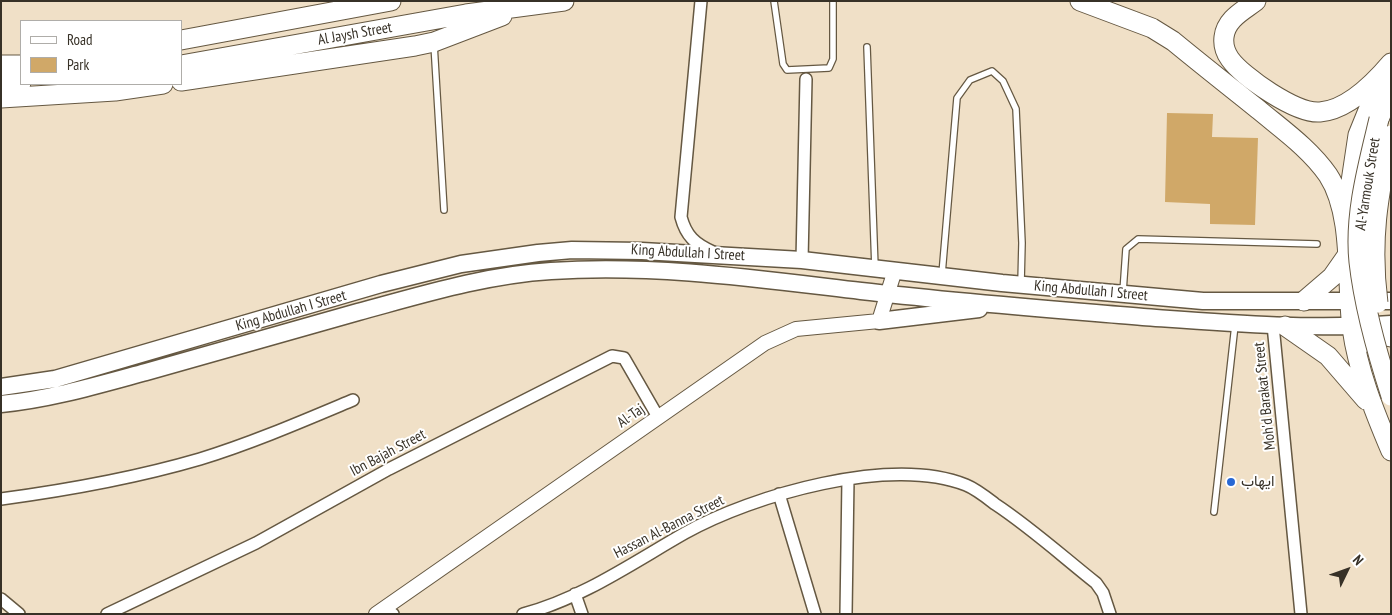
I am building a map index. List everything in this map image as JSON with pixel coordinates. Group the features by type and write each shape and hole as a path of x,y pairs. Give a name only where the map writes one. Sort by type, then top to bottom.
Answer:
{"highway":[{"name":"Al Jaysh Street","path":"182,40 391,1"},
{"path":"182,81 434,42 530,5 564,1"},
{"path":"1080,1 1152,28 1172,41 1293,138 1316,160 1329,177 1337,195 1344,226 1349,302 1356,350 1375,413 1391,451"},
{"path":"1256,1 1235,17 1227,26 1224,35 1226,53 1241,70 1294,107 1307,112 1330,110 1357,95 1387,68"},
{"name":"Al Jaysh Street","path":"182,65 466,14 530,5"},
{"path":"1,66 20,65"},
{"path":"1344,226 1358,135 1387,68"},
{"path":"1,84 20,83"},
{"path":"1,98 115,91 156,85"},
{"name":"Al-Yarmouk Street","path":"1391,91 1379,119 1367,168 1360,217 1359,261 1370,323 1391,396"},
{"name":"Al-Yarmouk Street","path":"1391,135 1376,207 1374,238 1378,297 1391,352"},
{"path":"1304,301 1332,277 1346,257"},
{"path":"1279,326 1328,356 1339,366 1375,413"},
{"path":"1356,350 1368,337 1375,334 1391,337"}],"main road":[{"name":"King Abdullah I Street","path":"1,387 55,379 382,284 461,264 572,250 719,254 802,260 1021,285 1203,302 1391,301"},
{"name":"King Abdullah I Street","path":"1,404 27,401 111,382 431,292 499,277 548,271 598,269 756,278 1000,306 1279,326 1352,327 1391,324"},
{"path":"879,321 1000,306"}],"street":[{"path":"701,1 681,217 689,237 698,245 719,254"},
{"path":"802,260 806,79"},
{"path":"879,321 895,270"},
{"name":"Al-Taj","path":"383,613 658,417 779,335 796,329 879,321"},
{"name":"Moh'd Barakat Street","path":"1279,326 1301,614"},
{"name":"Ibn Bajah Street","path":"107,614 256,543 389,469 612,356 624,358 658,417"},
{"path":"1,499 97,484 200,459 353,400"},
{"name":"Hassan Al-Banna Street","path":"523,614 542,609 575,594 701,524 779,494 848,479 897,476 941,478 968,486 1018,519 1096,583 1104,593 1110,614"},
{"path":"846,614 848,479"},
{"path":"779,494 815,614"},
{"path":"575,594 582,614"},
{"path":"1,600 19,614"}],"lane":[{"path":"774,1 783,64 787,70 829,68 833,59 833,1"},
{"path":"434,42 444,210"},
{"path":"867,47 874,268"},
{"path":"942,276 956,98 970,80 992,71 1003,81 1016,109 1022,243 1021,285"},
{"path":"1123,294 1126,249 1138,239 1317,244"},
{"path":"1214,512 1235,323"}],"green space":[{"path":"1167,113 1213,114 1212,137 1258,138 1255,225 1210,224 1210,204 1165,202"}],"place":[{"name":"ايهاب","path":"1231,482"}]}
